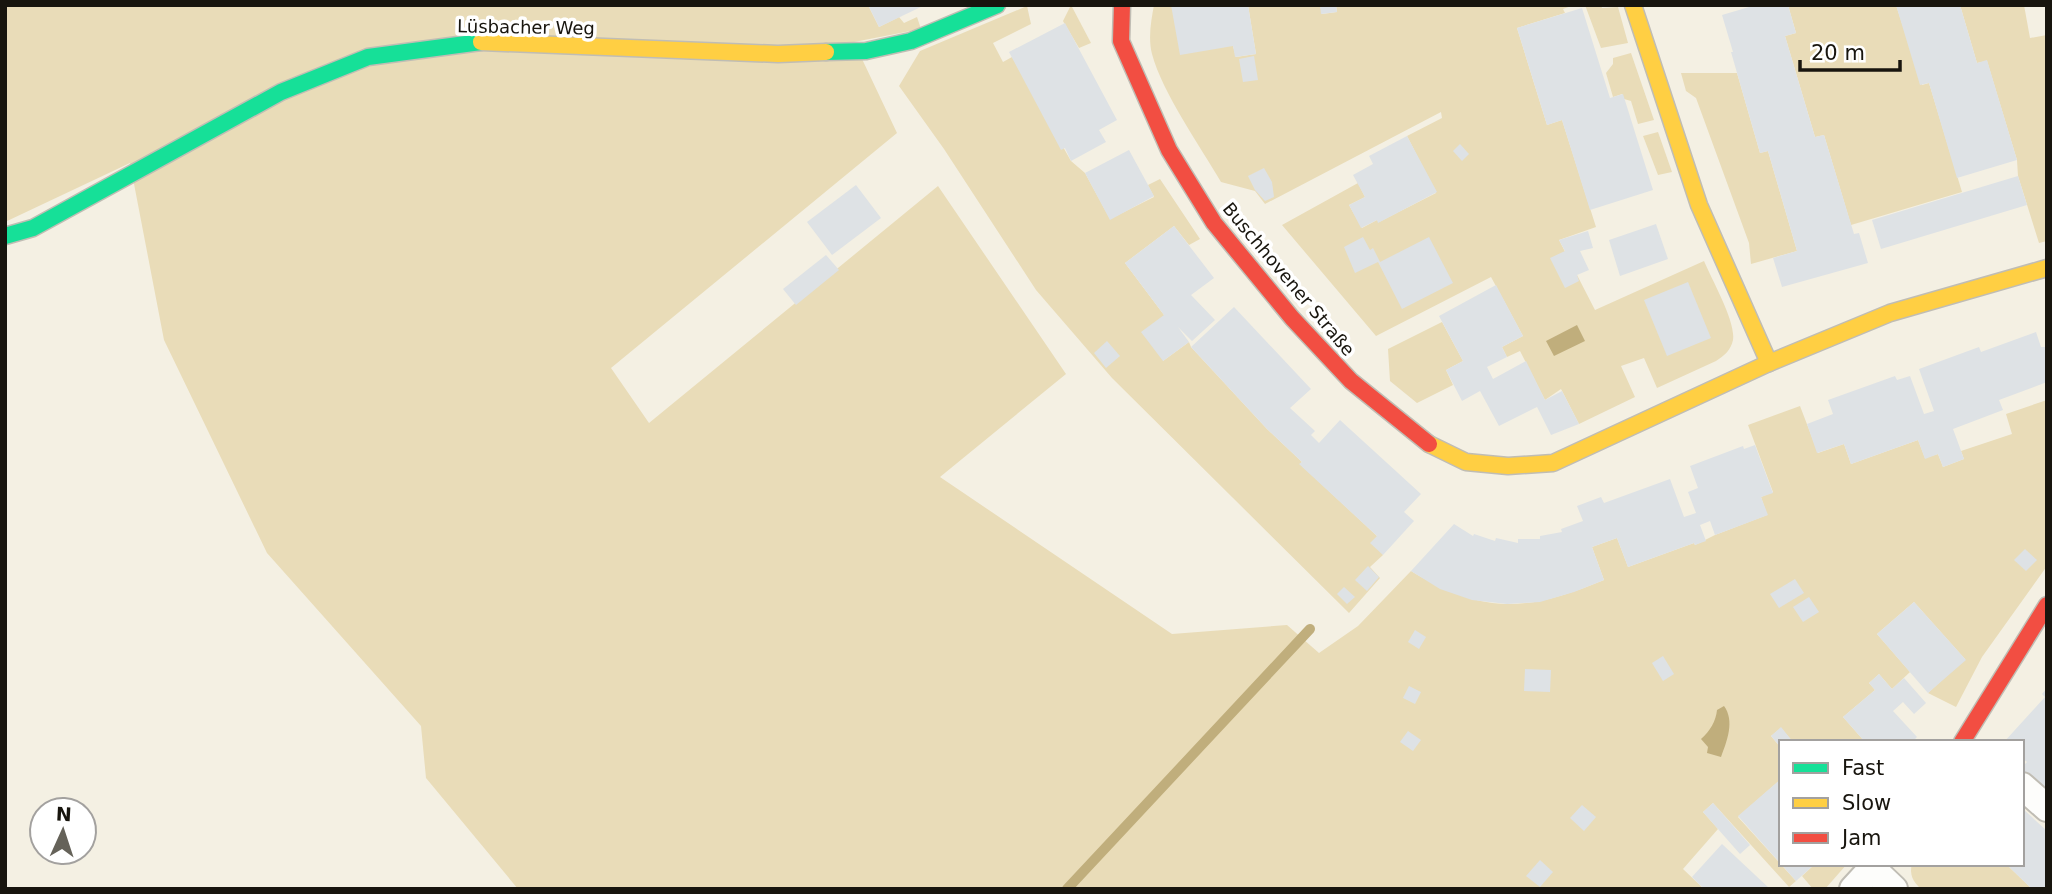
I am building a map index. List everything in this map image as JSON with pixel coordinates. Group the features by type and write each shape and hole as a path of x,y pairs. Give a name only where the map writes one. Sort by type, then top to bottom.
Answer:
{"street":[{"name":"Lüsbacher Weg","path":"5,236 33,228 281,92 368,57 473,42 778,54 866,51 911,41 997,5"},
{"name":"Buschhovener Straße","path":"1122,5 1121,41 1169,150 1214,223 1292,318 1351,381 1426,443 1466,462 1508,466 1553,463 1769,363 1890,313 2047,268"},
{"path":"1633,5 1699,205 1769,363"},
{"path":"1967,740 2047,605"},
{"path":"2024,788 2047,808"},
{"path":"1853,889 1874,867 1894,889"}],"shaded area":[{"path":"5,5 868,5 879,27 899,17 904,23 917,17 921,29 854,42 897,133 611,368 649,423 938,186 1066,374 940,477 1172,634 1287,625 1319,653 1358,626 1411,571 1437,585 1484,602 1528,603 1577,591 1604,580 1592,547 1617,538 1628,567 1694,543 1695,545 1767,515 1761,497 1773,492 1748,425 1800,406 1818,453 1844,444 1851,464 1918,440 1925,458 1938,454 1943,467 1964,459 1961,451 2012,434 2006,414 2047,400 2047,566 1982,657 1956,707 1928,693 1965,659 1914,602 1877,634 1910,672 1892,689 1879,674 1869,683 1875,690 1843,717 1863,740 1791,740 1781,728 1771,736 1779,746 1779,781 1738,817 1779,862 1779,866 1782,866 1796,881 1789,887 1713,803 1703,812 1718,829 1683,869 1704,889 518,889 426,778 421,726 267,553 164,340 130,163 5,222"},
{"path":"1071,5 1091,43 1079,48 1063,21"},
{"path":"1154,5 1171,5 1233,46 1236,57 1256,54 1248,5 1320,5 1322,14 1337,12 1336,5 1574,5 1563,9 1565,13 1517,28 1547,125 1562,120 1596,227 1559,240 1595,310 1704,261 1731,323 1731,347 1716,361 1657,388 1644,358 1621,366 1635,397 1579,424 1561,389 1545,400 1520,351 1507,357 1502,347 1523,336 1491,277 1376,336 1282,225 1358,183 1365,197 1349,205 1362,228 1436,193 1407,136 1442,118 1441,112 1265,204 1255,191 1221,182 1173,102 1152,54 1150,30"},
{"path":"1585,5 1618,7 1628,43 1601,48"},
{"path":"1788,5 1896,5 1922,85 1929,83 1962,192 1851,225 1824,135 1815,137 1785,36 1796,33"},
{"path":"1960,5 2024,5 2030,38 2047,35 2047,241 2039,243 1987,61 1977,63"},
{"path":"1027,6 1031,24 993,43 1003,62 1012,57 1071,161 1085,173 1110,219 1154,197 1148,185 1160,179 1200,239 1189,245 1174,226 1125,263 1164,315 1163,361 1189,342 1267,429 1302,462 1300,464 1377,536 1383,555 1370,567 1380,578 1349,613 1112,378 1036,290 944,149 899,86 920,51"},
{"path":"1631,53 1654,120 1638,124 1631,101 1624,99 1622,94 1613,97 1606,73 1613,64 1613,58"},
{"path":"1681,73 1737,73 1760,153 1768,151 1797,251 1751,264 1749,243 1696,98 1686,91"},
{"path":"1658,132 1672,172 1658,175 1643,136"},
{"path":"1442,322 1463,361 1446,370 1453,385 1417,403 1390,381 1388,349"},
{"path":"1577,325 1585,341 1554,356 1546,341"},
{"path":"1724,706 1729,725 1721,757 1707,753 1708,747 1701,739 1712,726 1717,710"},
{"path":"1813,866 1845,866 1825,889 1813,889 1802,876"},
{"path":"1912,866 2008,866 2032,889 1921,889 1912,878"}],"building":[{"path":"868,5 925,5 879,27"},
{"path":"1171,5 1248,5 1256,54 1235,57 1233,46 1180,55"},
{"path":"1320,5 1336,5 1337,12 1321,14"},
{"path":"1756,5 1788,5 1796,33 1785,36 1815,137 1824,135 1854,234 1859,233 1868,263 1782,287 1773,258 1797,251 1768,151 1760,153 1722,15"},
{"path":"1896,5 1960,5 1977,63 1987,60 2017,160 1957,178 1929,83 1920,85"},
{"path":"1582,8 1610,98 1623,94 1653,190 1590,210 1562,120 1547,125 1517,28"},
{"path":"1065,23 1117,120 1099,130 1106,142 1071,161 1065,148 1061,150 1009,52"},
{"path":"1254,56 1258,80 1243,82 1239,59"},
{"path":"1407,136 1437,192 1378,223 1377,220 1361,228 1349,205 1365,197 1353,175 1373,164 1369,156"},
{"path":"1460,144 1469,154 1462,161 1453,151"},
{"path":"1129,150 1154,196 1110,220 1085,173"},
{"path":"1264,168 1272,182 1274,197 1265,201 1248,176"},
{"path":"2018,176 2027,205 1881,249 1872,220"},
{"path":"856,185 881,218 832,255 807,222"},
{"path":"1656,224 1668,259 1620,276 1609,240"},
{"path":"1174,226 1214,278 1191,295 1215,320 1192,341 1178,327 1189,342 1163,361 1141,332 1164,315 1125,263"},
{"path":"1588,231 1593,248 1580,251 1589,270 1577,275 1579,281 1565,288 1550,258 1565,251 1559,240"},
{"path":"1363,237 1380,262 1429,237 1453,283 1402,309 1378,262 1355,273 1344,247"},
{"path":"826,255 839,270 796,305 783,289"},
{"path":"1688,282 1711,338 1667,356 1644,300"},
{"path":"1496,285 1523,336 1502,347 1507,357 1487,367 1493,379 1526,361 1545,400 1562,391 1579,424 1551,435 1537,407 1499,426 1480,391 1462,401 1446,370 1463,361 1439,316"},
{"path":"1234,307 1311,389 1290,408 1315,431 1311,435 1319,443 1340,420 1421,494 1404,512 1414,521 1383,555 1370,543 1377,536 1299,464 1302,462 1267,429 1191,347"},
{"path":"2036,332 2041,347 2047,347 2047,382 1999,400 2003,410 1953,429 1964,459 1943,467 1938,454 1925,459 1918,440 1851,464 1844,444 1817,453 1807,424 1833,414 1828,400 1895,376 1897,380 1910,376 1924,414 1934,411 1919,369 1979,347 1981,352"},
{"path":"1107,341 1120,356 1106,368 1094,353"},
{"path":"1755,445 1773,493 1761,497 1768,515 1715,535 1710,521 1700,525 1706,541 1628,567 1617,538 1592,547 1604,580 1574,592 1540,602 1507,604 1472,600 1440,589 1411,571 1454,524 1473,536 1474,534 1495,541 1496,538 1518,543 1518,539 1540,539 1540,536 1562,532 1561,529 1583,521 1577,506 1601,497 1604,503 1670,479 1684,517 1696,513 1688,492 1698,488 1690,466 1743,446 1744,449"},
{"path":"2025,549 2037,560 2026,571 2014,560"},
{"path":"1368,566 1379,577 1367,591 1355,580"},
{"path":"1795,579 1804,593 1779,608 1770,594"},
{"path":"1344,587 1355,597 1347,604 1337,594"},
{"path":"1809,597 1819,612 1803,622 1793,607"},
{"path":"1914,602 1966,660 1928,693 1877,634"},
{"path":"1415,630 1426,637 1419,649 1408,642"},
{"path":"1663,656 1674,674 1663,681 1652,663"},
{"path":"1525,669 1551,670 1550,692 1524,691"},
{"path":"1879,674 1892,689 1904,678 1926,703 1914,714 1903,702 1893,711 1917,737 1914,740 1863,740 1843,717 1875,690 1869,683"},
{"path":"1409,686 1421,692 1415,704 1403,698"},
{"path":"2047,688 2047,801 2024,781 2024,765 2027,762 2024,760 2024,740 2006,740 2045,697 2042,694"},
{"path":"1781,727 1791,740 1779,740 1779,746 1771,736"},
{"path":"1408,731 1421,740 1413,751 1400,742"},
{"path":"1779,781 1779,862 1738,816"},
{"path":"1713,803 1750,845 1740,854 1703,812"},
{"path":"1582,805 1596,817 1584,831 1570,818"},
{"path":"2024,810 2047,831 2047,889 2032,889 2008,866 2024,866"},
{"path":"1722,844 1770,889 1704,889 1692,877"},
{"path":"1540,860 1553,872 1540,887 1526,876"},
{"path":"1783,866 1813,866 1796,881"}],"waterway":[{"path":"1067,889 1310,629"}],"traffic: fast":[{"path":"826,52 866,51 911,41 997,5"},
{"path":"5,236 33,228 281,92 368,57 481,42"}],"traffic: slow":[{"path":"1633,5 1699,205 1769,363"},
{"path":"481,42 778,54 826,52"},
{"path":"1429,444 1466,462 1508,466 1553,463 1769,363 1890,313 2047,268"}],"traffic: jam":[{"path":"1122,5 1121,41 1169,150 1214,223 1292,318 1351,381 1429,444"},
{"path":"1963,740 2047,605"}]}
